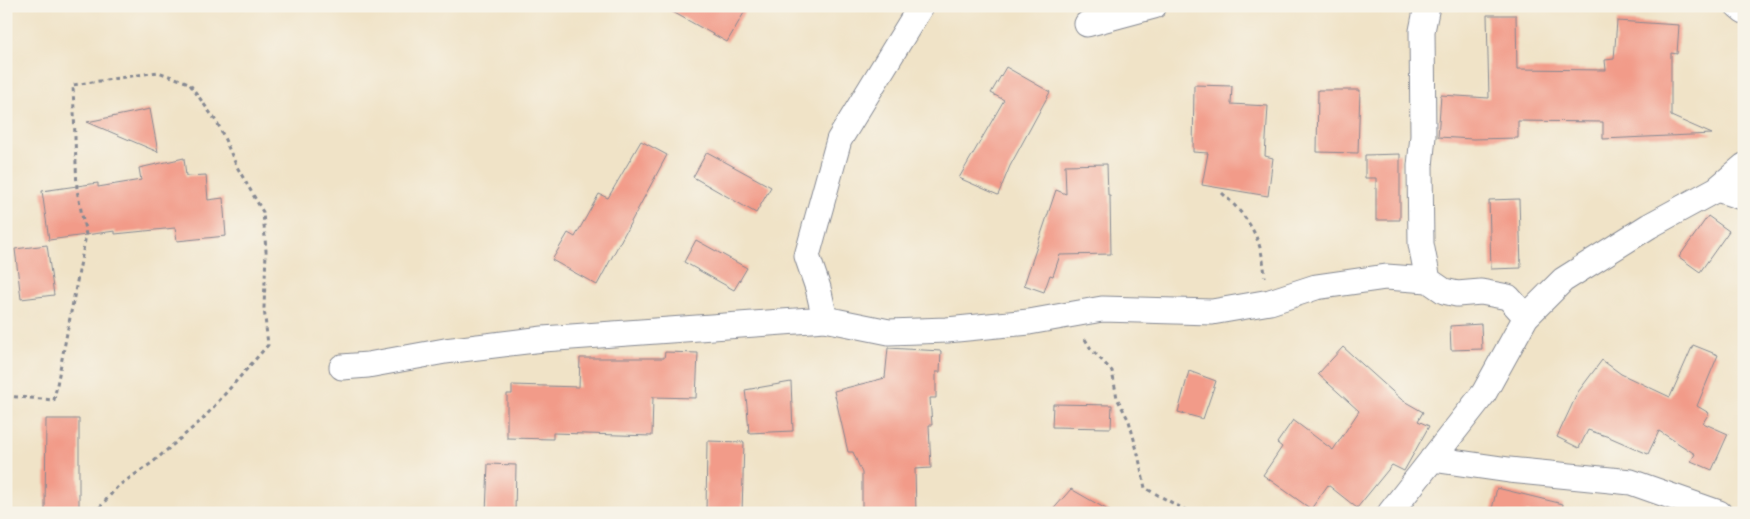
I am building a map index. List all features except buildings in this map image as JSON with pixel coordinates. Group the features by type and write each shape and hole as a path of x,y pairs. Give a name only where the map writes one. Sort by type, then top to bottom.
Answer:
{"street":[{"path":"825,319 818,288 807,256 840,140 921,6"},
{"path":"1087,24 1154,6"},
{"path":"1427,6 1422,31 1423,136 1420,166 1421,244 1428,280"},
{"path":"1738,6 1744,11"},
{"path":"1390,513 1484,393 1526,317 1563,280 1649,226 1717,189 1744,166"},
{"path":"1717,189 1744,198"},
{"path":"342,367 368,365 445,351 543,339 825,319 889,332 956,329 1029,322 1102,309 1212,312 1270,302 1316,287 1386,277 1428,280 1444,291 1457,294 1481,292 1508,297 1526,317"},
{"path":"1432,459 1509,470 1631,482 1719,513"}],"path":[{"path":"6,396 54,400 86,235 77,190 73,85 158,72 189,83 218,124 237,167 263,212 266,251 264,308 268,345 203,419 153,462 118,486 95,513"},
{"path":"1222,193 1241,210 1258,237 1270,302"},
{"path":"1072,314 1091,349 1112,371 1117,398 1132,429 1145,488 1192,513"}]}
